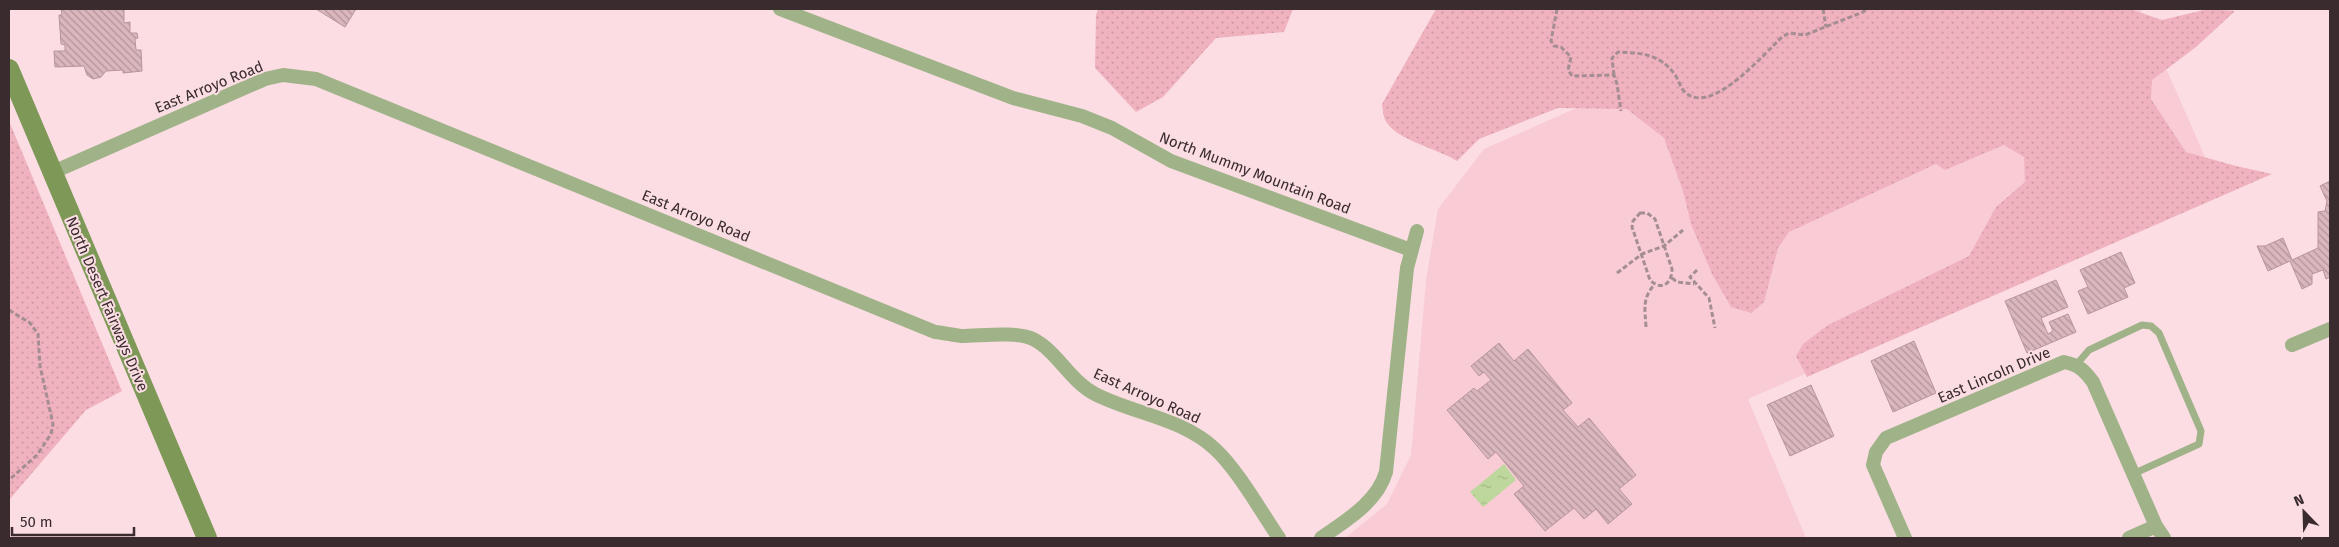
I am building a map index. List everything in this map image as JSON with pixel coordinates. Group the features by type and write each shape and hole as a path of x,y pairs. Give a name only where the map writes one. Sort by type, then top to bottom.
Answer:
{"street":[{"name":"North Mummy Mountain Road","path":"780,9 1013,98 1082,116 1112,128 1171,161 1411,250"},
{"name":"North Desert Fairways Drive","path":"9,69 51,173 207,538"},
{"name":"East Arroyo Road","path":"51,173 265,79 283,75 316,79 935,332 960,336 995,335 1032,339 1045,347 1079,383 1095,394 1178,426 1216,449 1279,538"},
{"path":"1321,538 1358,512 1383,483 1386,472 1404,286 1417,231"},
{"path":"2292,345 2330,329"},
{"name":"East Lincoln Drive","path":"1905,538 1874,465 1876,452 1886,438 2064,362 2076,365"},
{"path":"2076,365 2085,370 2093,382 2156,526 2164,538"},
{"path":"2128,538 2156,526"}],"lane":[{"path":"2076,365 2089,350 2142,325 2151,326 2159,332 2202,437 2199,444 2133,474"}],"path":[{"path":"1557,9 1551,41 1554,46 1561,47 1571,57 1568,70 1572,76 1614,75"},
{"path":"1823,9 1826,27"},
{"path":"1621,111 1618,84 1614,75 1612,58 1618,52 1650,54 1675,74 1685,92 1696,98 1710,98 1730,85 1782,36 1789,33 1805,34 1867,9"},
{"path":"1640,213 1647,213 1655,219 1672,270 1672,278 1668,284 1654,285 1650,280 1642,254 1632,227 1633,221 1640,213"},
{"path":"1617,273 1642,254 1664,246 1683,230"},
{"path":"1697,270 1690,277 1694,284 1709,298 1715,328"},
{"path":"1672,278 1678,282 1694,284"},
{"path":"1646,327 1646,293 1654,285"},
{"path":"9,310 30,323 38,334 40,366 53,424 51,434 37,455 9,480"}],"shaded area":[{"path":"1098,9 1293,9 1284,32 1216,38 1163,97 1136,112 1095,68 1096,15"},
{"path":"1436,9 2130,9 2162,20 2208,9 2235,11 2196,47 2152,80 2151,99 2186,152 2272,174 1807,377 1796,356 1803,344 1828,325 1969,256 1996,207 2025,182 2024,157 2004,145 1945,170 1936,164 1789,232 1778,248 1764,302 1751,313 1731,307 1712,274 1691,224 1683,191 1664,138 1627,109 1558,108 1479,139 1457,161 1392,129 1383,114 1382,104"},
{"path":"1800,9 2140,9 2220,191 1748,399 1806,538 1345,538 1387,504 1411,455 1426,280 1438,209 1484,149"},
{"path":"9,121 122,391 86,410 9,500"}],"water":[{"path":"1504,464 1516,480 1483,507 1470,492"}],"building":[{"path":"61,9 124,9 124,23 130,22 130,33 137,33 138,38 135,39 136,50 141,50 142,71 123,73 123,70 106,71 101,77 93,79 87,75 84,66 55,67 54,51 65,51 65,45 61,44 59,15 62,15"},
{"path":"316,9 356,9 345,27"},
{"path":"2330,181 2330,277 2326,279 2323,270 2312,274 2312,284 2302,289 2290,261 2268,271 2257,246 2265,246 2283,238 2292,260 2318,248 2318,212 2325,211 2327,201 2320,186"},
{"path":"2121,252 2135,283 2124,288 2128,297 2088,314 2078,291 2088,287 2080,270"},
{"path":"2056,280 2068,307 2041,318 2048,334 2053,331 2049,322 2068,314 2076,332 2027,353 2005,301"},
{"path":"1914,341 1936,393 1893,412 1871,361"},
{"path":"1499,343 1514,361 1528,349 1572,403 1563,410 1578,427 1589,418 1636,475 1619,489 1632,504 1608,524 1596,509 1584,519 1574,508 1545,531 1514,494 1524,486 1496,452 1488,459 1447,410 1474,388 1477,391 1491,380 1484,372 1479,376 1471,366"},
{"path":"1811,385 1834,436 1790,456 1767,405"}]}
